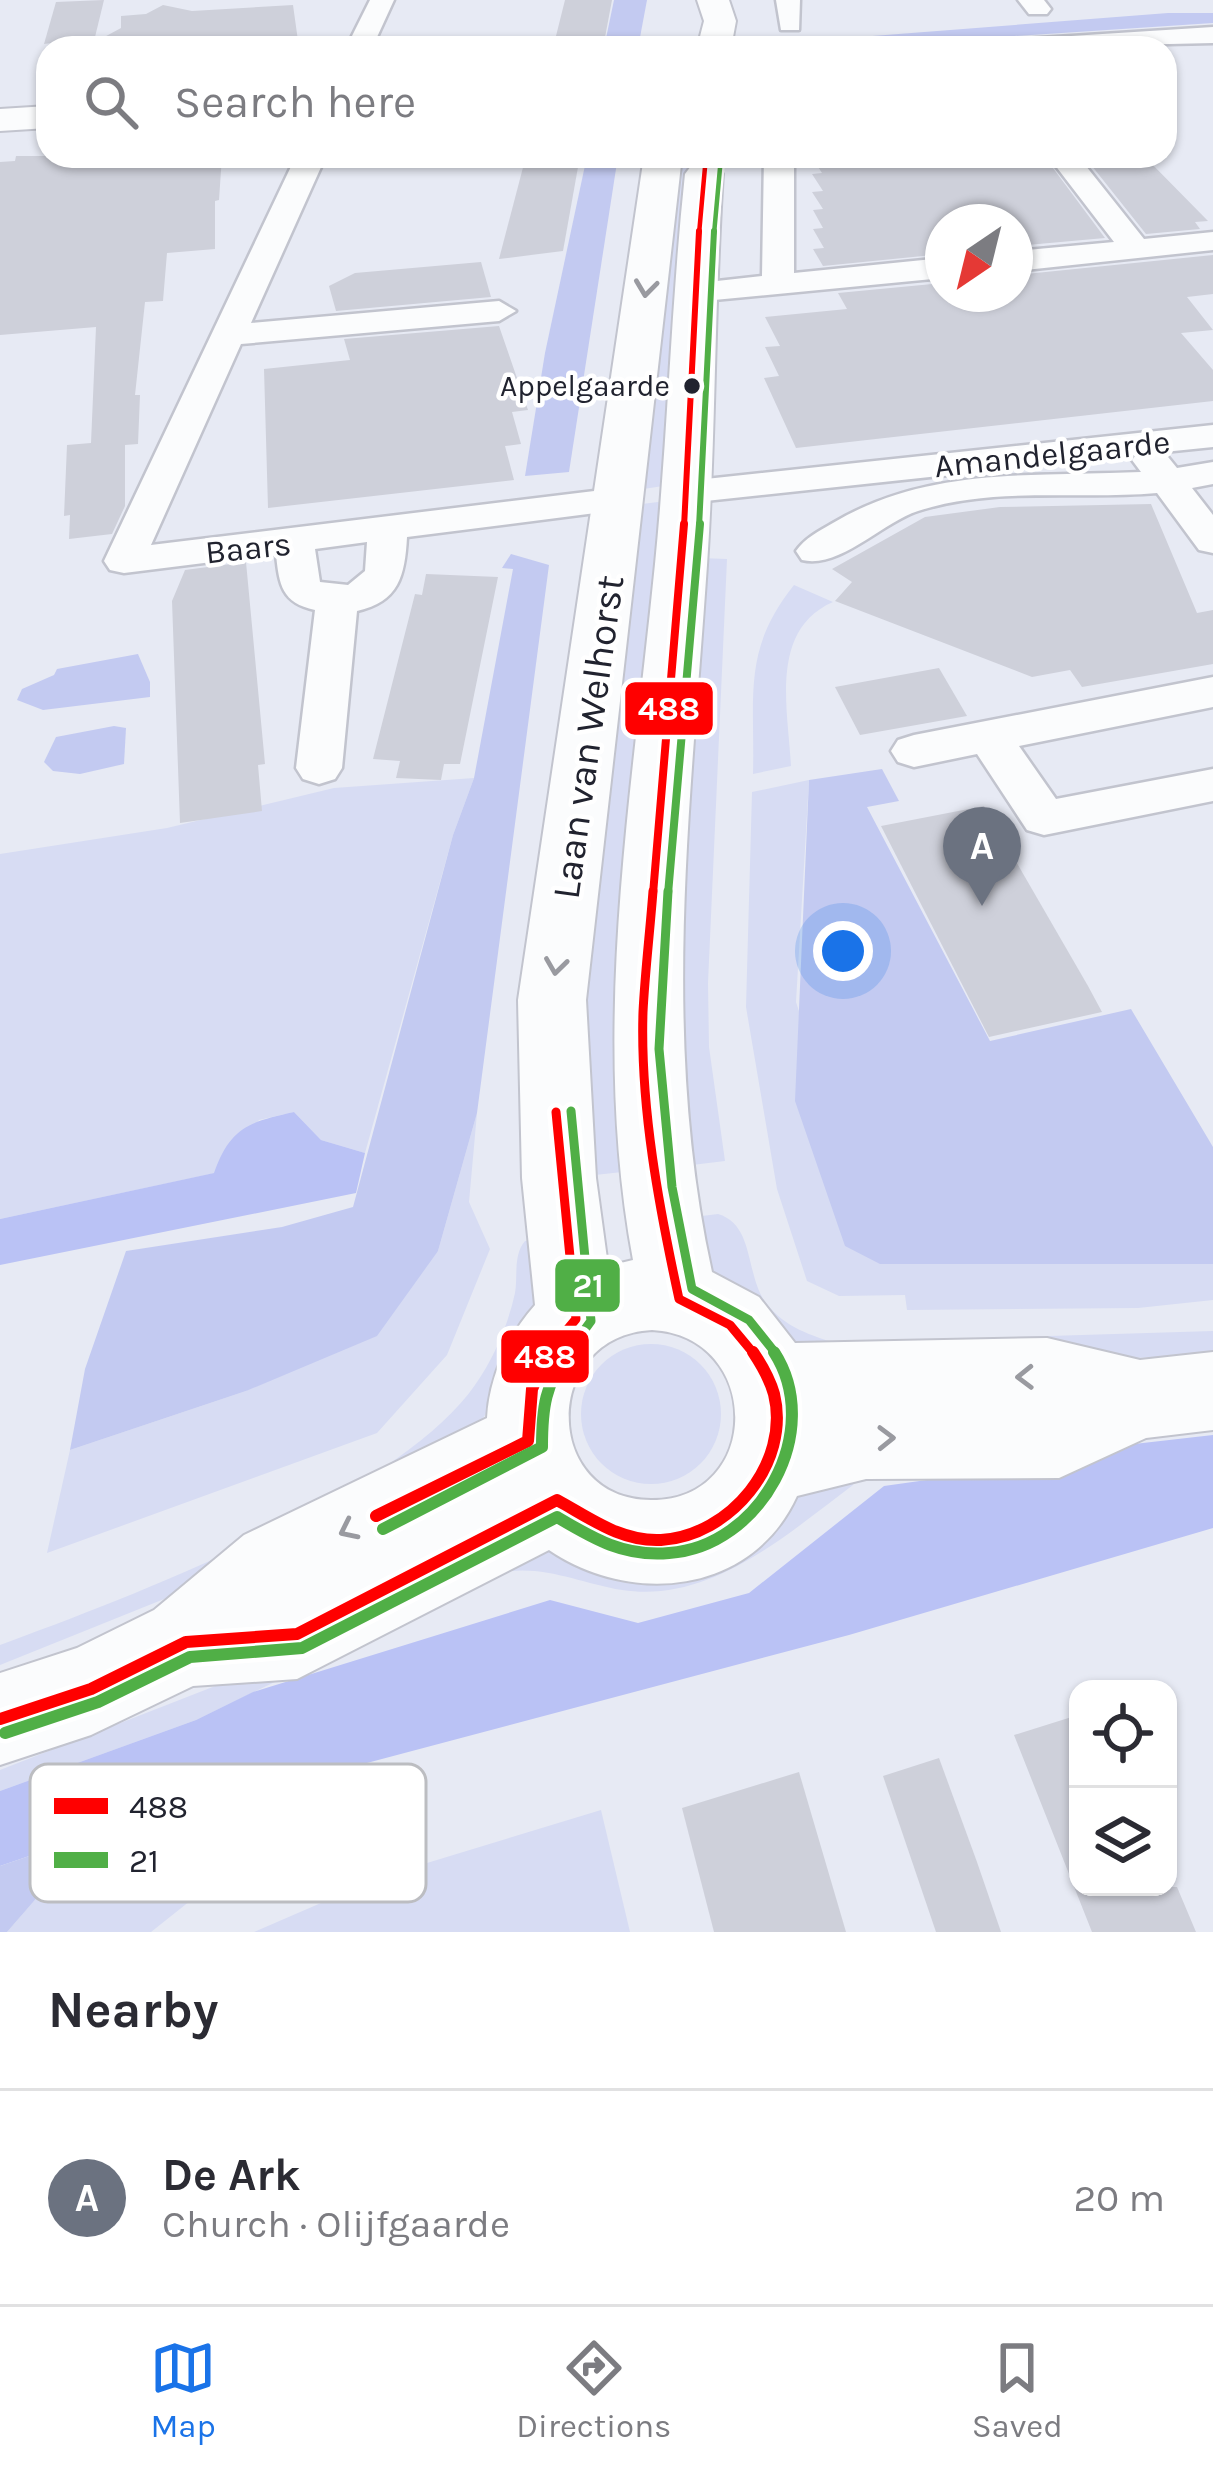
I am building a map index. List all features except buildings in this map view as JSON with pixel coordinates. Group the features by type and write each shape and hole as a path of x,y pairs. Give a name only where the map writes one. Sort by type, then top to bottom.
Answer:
{"main road":[{"path":"713,0 720,21 717,36"},
{"path":"0,120 36,118"},
{"name":"Laan van Welhorst","path":"663,168 643,1014 660,1227 679,1299"},
{"name":"Laan van Welhorst","path":"576,1319 559,1178 552,1000 693,292 705,168"},
{"path":"625,1298 679,1299 699,1305 736,1328 751,1344 772,1421 754,1493 727,1520 672,1541 613,1535 542,1470 526,1405 534,1372 552,1341 576,1319 625,1298"},
{"path":"772,1421 866,1438 1059,1437 1176,1395"},
{"path":"0,1719 91,1689 186,1642 297,1634 542,1470"}],"street":[{"path":"365,36 382,0"},
{"path":"1177,37 1213,35"},
{"name":"Baars","path":"306,168 124,561 653,496"},
{"path":"778,284 779,168"},
{"path":"1072,168 1136,249"},
{"path":"1033,259 1213,241"},
{"path":"693,292 925,270"},
{"path":"230,335 499,311"},
{"name":"Amandelgaarde","path":"653,496 900,485 1213,436"},
{"path":"1140,445 1213,541"},
{"name":"Amandelgaarde","path":"816,551 900,485 973,491 1167,484 1213,473"},
{"path":"294,542 300,587 313,597 358,598 386,575 388,529"},
{"path":"320,768 338,600"},
{"path":"914,751 1213,692"},
{"path":"988,735 1044,818 1213,784"}],"shaded area":[{"path":"614,0 647,0 640,36 606,36"},
{"path":"1213,13 1213,23 1014,36 872,36"},
{"path":"584,168 616,168 569,472 525,476 545,353"},
{"path":"671,168 692,168 663,486 637,490"},
{"path":"666,501 622,1172 586,1176 579,1036 634,505"},
{"path":"511,554 549,565 477,1113 438,1251 377,1336 246,1391 70,1450 85,1369 126,1251 282,1227 353,1207 453,835 474,778 513,569 502,568"},
{"path":"700,558 727,559 708,983 709,1047 725,1161 667,1168"},
{"path":"794,585 833,602 799,631 791,651 786,696 791,766 753,774 753,697 759,653 777,609"},
{"path":"138,654 150,682 150,697 43,710 17,700 22,689 54,675 57,669"},
{"path":"126,728 124,764 80,774 53,771 44,762 56,737"},
{"path":"882,769 899,801 867,807 990,1041 1131,1009 1213,1147 1213,1264 880,1264 845,1246 795,1101 809,780"},
{"path":"474,778 453,835 365,1153 321,1140 294,1112 259,1120 215,1173 0,1219 0,854 167,828 334,788"},
{"path":"809,780 796,1002 881,1264 1213,1264 1213,1300 1138,1308 907,1310 905,1295 839,1296 807,1281 777,1189 746,1007 752,792"},
{"path":"294,1112 321,1140 365,1153 356,1193 0,1265 0,1219 214,1173 227,1146 243,1129"},
{"path":"477,1113 469,1202 490,1249 447,1355 377,1433 47,1553 70,1450 246,1391 438,1251"},
{"path":"718,1214 738,1229 759,1292 773,1312 799,1330 840,1345 798,1350 716,1285 678,1219"},
{"path":"561,1236 562,1264 488,1411 472,1433 184,1591 0,1665 0,1645 257,1539 386,1466 438,1426 482,1375 508,1317 517,1259 525,1241"},
{"path":"1213,1331 1213,1356 923,1363 920,1340"},
{"path":"651,1344 678,1349 701,1364 716,1387 721,1414 716,1441 701,1464 678,1479 651,1484 624,1479 601,1464 586,1441 581,1414 586,1387 601,1364 624,1349"},
{"path":"1213,1435 1213,1528 849,1635 363,1764 75,1764 196,1720 253,1692 550,1600 638,1623 749,1593 884,1486 941,1478 941,1466"},
{"path":"858,1473 853,1485 802,1524 717,1576 655,1592 622,1590 533,1571 503,1572 196,1720 75,1764 30,1764 30,1780 0,1791 0,1770 228,1681 478,1554 783,1497"},
{"path":"30,1780 30,1856 0,1866 0,1791"},
{"path":"601,1810 630,1932 254,1932 323,1902 426,1902 426,1863"},
{"path":"30,1856 33,1902 7,1932 0,1932 0,1866"},
{"path":"33,1902 189,1902 151,1932 7,1932"}],"transit line":[{"name":"488","path":"0,1719 91,1689 186,1642 297,1634 557,1500 623,1535 660,1540 694,1533 725,1517 750,1492 768,1462 777,1429 774,1394 758,1360 736,1330 679,1299 650,1122 643,1014 691,447 693,292 705,168"},
{"name":"21","path":"5,1733 98,1702 190,1657 302,1648 557,1517 622,1551 672,1553 715,1540 750,1515 776,1480 790,1441 792,1398 779,1357 749,1320 692,1289 672,1187 659,1049 658,1014 706,448 708,293 720,168"},
{"name":"21","path":"383,1529 542,1447 542,1407 549,1379 591,1321 571,1111"},
{"name":"488","path":"376,1516 528,1441 529,1405 537,1374 552,1345 576,1319 556,1112"}],"place":[{"name":"Appelgaarde","path":"692,386"},
{"name":"De Ark","path":"982,906"}]}
